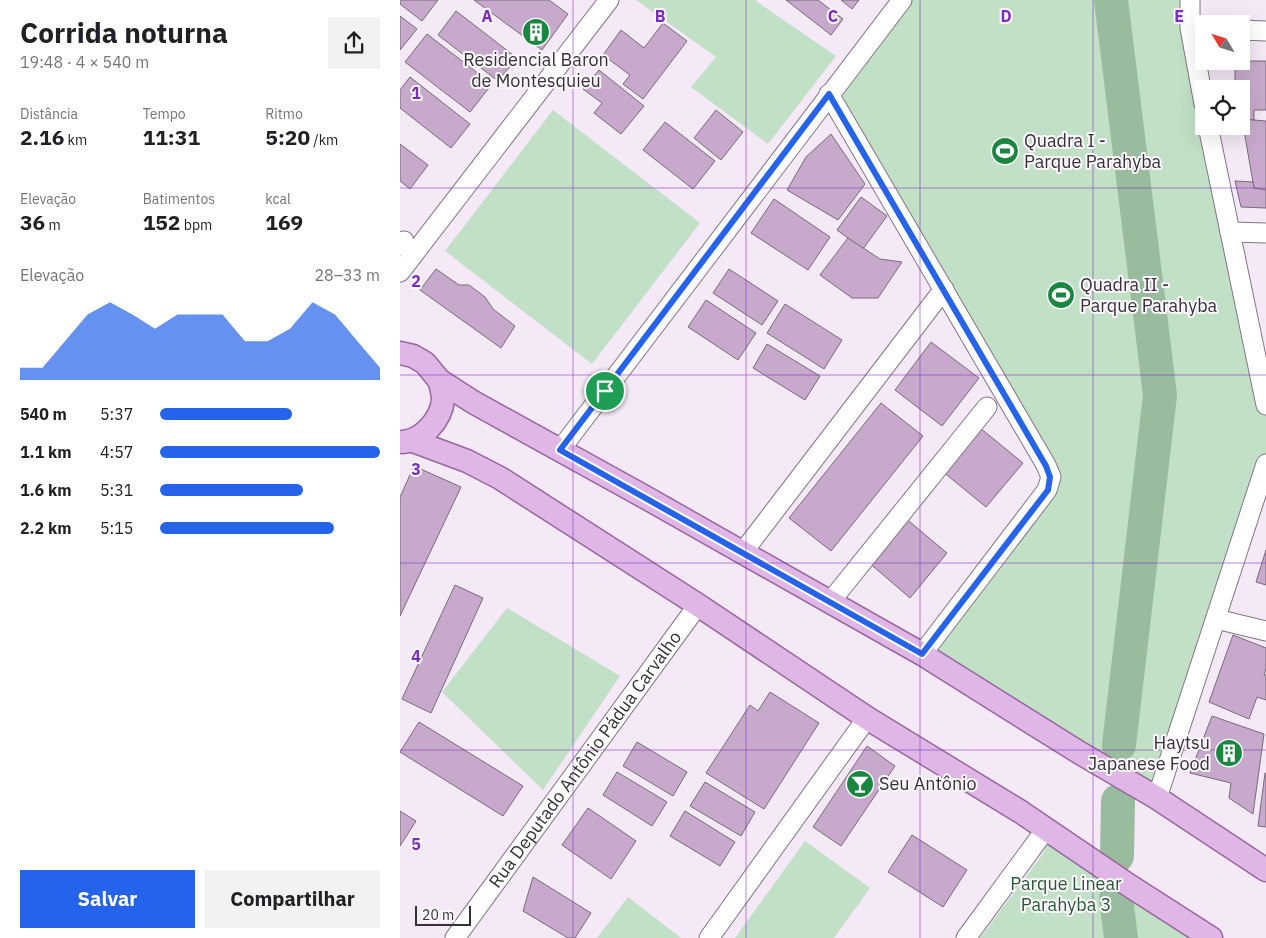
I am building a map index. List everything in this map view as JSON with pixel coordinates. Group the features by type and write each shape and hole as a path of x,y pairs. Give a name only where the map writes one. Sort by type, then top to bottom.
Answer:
{"main road":[{"path":"400,353 413,356 425,363 439,380 473,402 922,654 1073,749 1157,798 1266,870"},
{"path":"406,442 428,429 438,418 443,400 439,380"},
{"path":"406,442 468,461 500,478 698,605 867,718 1046,829 1130,886 1212,938"}],"street":[{"path":"400,272 609,0"},
{"path":"560,450 902,0"},
{"path":"1190,0 1195,20"},
{"path":"1250,30 1266,31"},
{"path":"829,94 944,289 1046,466 1050,477 1048,490 922,654"},
{"path":"1210,135 1266,405"},
{"path":"1230,232 1266,233"},
{"path":"743,552 944,289"},
{"path":"830,602 987,407"},
{"path":"1157,798 1266,464"},
{"name":"Rua Deputado Antônio Pádua Carvalho","path":"455,938 698,605"},
{"path":"1216,619 1266,631"},
{"path":"709,938 867,718"},
{"path":"966,938 1046,829"}],"green space":[{"path":"636,0 757,0 836,56 768,144 691,87 716,57"},
{"path":"900,0 1193,0 1195,70 1200,70 1201,80 1195,80 1195,135 1206,135 1266,412 1266,458 1153,794 925,656 1058,478 830,90"},
{"path":"553,110 700,223 592,364 445,251"},
{"path":"507,608 620,676 543,790 442,692"},
{"name":"Parque Linear Parahyba 3","path":"1046,828 1213,938 980,938 1045,851"},
{"path":"805,841 870,888 834,938 735,938"},
{"path":"628,897 681,938 597,938"}],"building":[{"path":"400,0 438,0 422,21 400,4"},
{"name":"Residencial Baron de Montesquieu","path":"474,0 549,0 568,14 542,50"},
{"path":"786,0 818,0 843,19 831,35"},
{"path":"841,0 859,0 852,9"},
{"path":"456,11 517,58 498,81 438,35"},
{"path":"400,16 417,29 400,50"},
{"path":"663,23 687,41 643,99 623,84 630,75 603,55 621,30 644,48"},
{"path":"427,34 492,84 470,112 405,62"},
{"path":"1250,61 1266,61 1266,110 1254,110 1254,120 1250,120 1250,80 1235,80 1235,70 1250,70"},
{"path":"599,70 644,106 621,134 594,113 602,103 583,89"},
{"path":"410,77 470,124 451,148 400,108 400,90"},
{"path":"716,110 743,132 721,160 694,138"},
{"path":"1250,120 1266,121 1266,190 1254,188 1245,135 1250,135"},
{"path":"665,122 715,161 693,189 643,150"},
{"path":"831,134 865,184 838,220 787,190 806,157"},
{"path":"400,144 428,165 410,189 400,181"},
{"path":"1235,181 1253,182 1254,188 1266,190 1266,208 1241,207"},
{"path":"861,197 887,216 863,249 837,230"},
{"path":"774,199 830,237 808,270 751,233"},
{"path":"848,238 880,259 902,262 878,298 852,298 820,275"},
{"path":"436,269 459,285 469,285 485,297 493,309 515,326 501,348 420,290"},
{"path":"729,269 778,301 762,325 713,293"},
{"path":"706,300 756,333 738,360 688,327"},
{"path":"785,304 842,340 824,369 767,333"},
{"path":"931,342 979,378 942,426 895,390"},
{"path":"767,344 820,376 805,400 753,368"},
{"path":"881,403 923,436 831,551 789,518"},
{"path":"979,427 1023,463 986,507 942,471"},
{"path":"414,466 461,487 400,616 400,497"},
{"path":"904,517 947,553 910,598 867,561"},
{"path":"1266,550 1266,585 1256,582"},
{"path":"455,585 483,598 431,713 402,699"},
{"path":"1233,635 1266,648 1264,675 1266,675 1266,700 1257,697 1249,719 1209,702"},
{"path":"770,692 819,723 764,809 706,773 750,705 758,711"},
{"name":"Haytsu Japanese Food","path":"1212,716 1264,734 1253,814 1229,798 1231,783 1190,773"},
{"path":"419,722 523,786 503,816 400,752"},
{"path":"637,742 687,772 673,796 623,766"},
{"path":"867,746 895,766 841,846 813,827"},
{"path":"617,772 667,802 652,826 603,795"},
{"path":"1266,773 1266,827 1258,826"},
{"path":"705,782 755,812 741,836 690,806"},
{"path":"588,808 636,841 611,879 562,845"},
{"path":"400,811 416,821 400,846"},
{"path":"685,811 735,842 720,866 670,836"},
{"path":"912,835 967,870 943,907 888,872"},
{"path":"533,877 591,913 575,938 568,938 523,911"}],"waterway":[{"path":"1111,0 1160,395 1119,745"},
{"path":"1117,856 1118,801"},
{"path":"1116,899 1121,938"}],"place":[{"name":"Residencial Baron de Montesquieu","path":"536,32"},
{"name":"Quadra I - Parque Parahyba","path":"1005,151"},
{"name":"Quadra II - Parque Parahyba","path":"1061,295"},
{"name":"Haytsu Japanese Food","path":"1229,753"},
{"name":"Seu Antônio","path":"860,784"}],"route":[{"path":"829,94 1049,471 1050,483 1048,490 922,654 560,450 605,391 829,94"}]}
